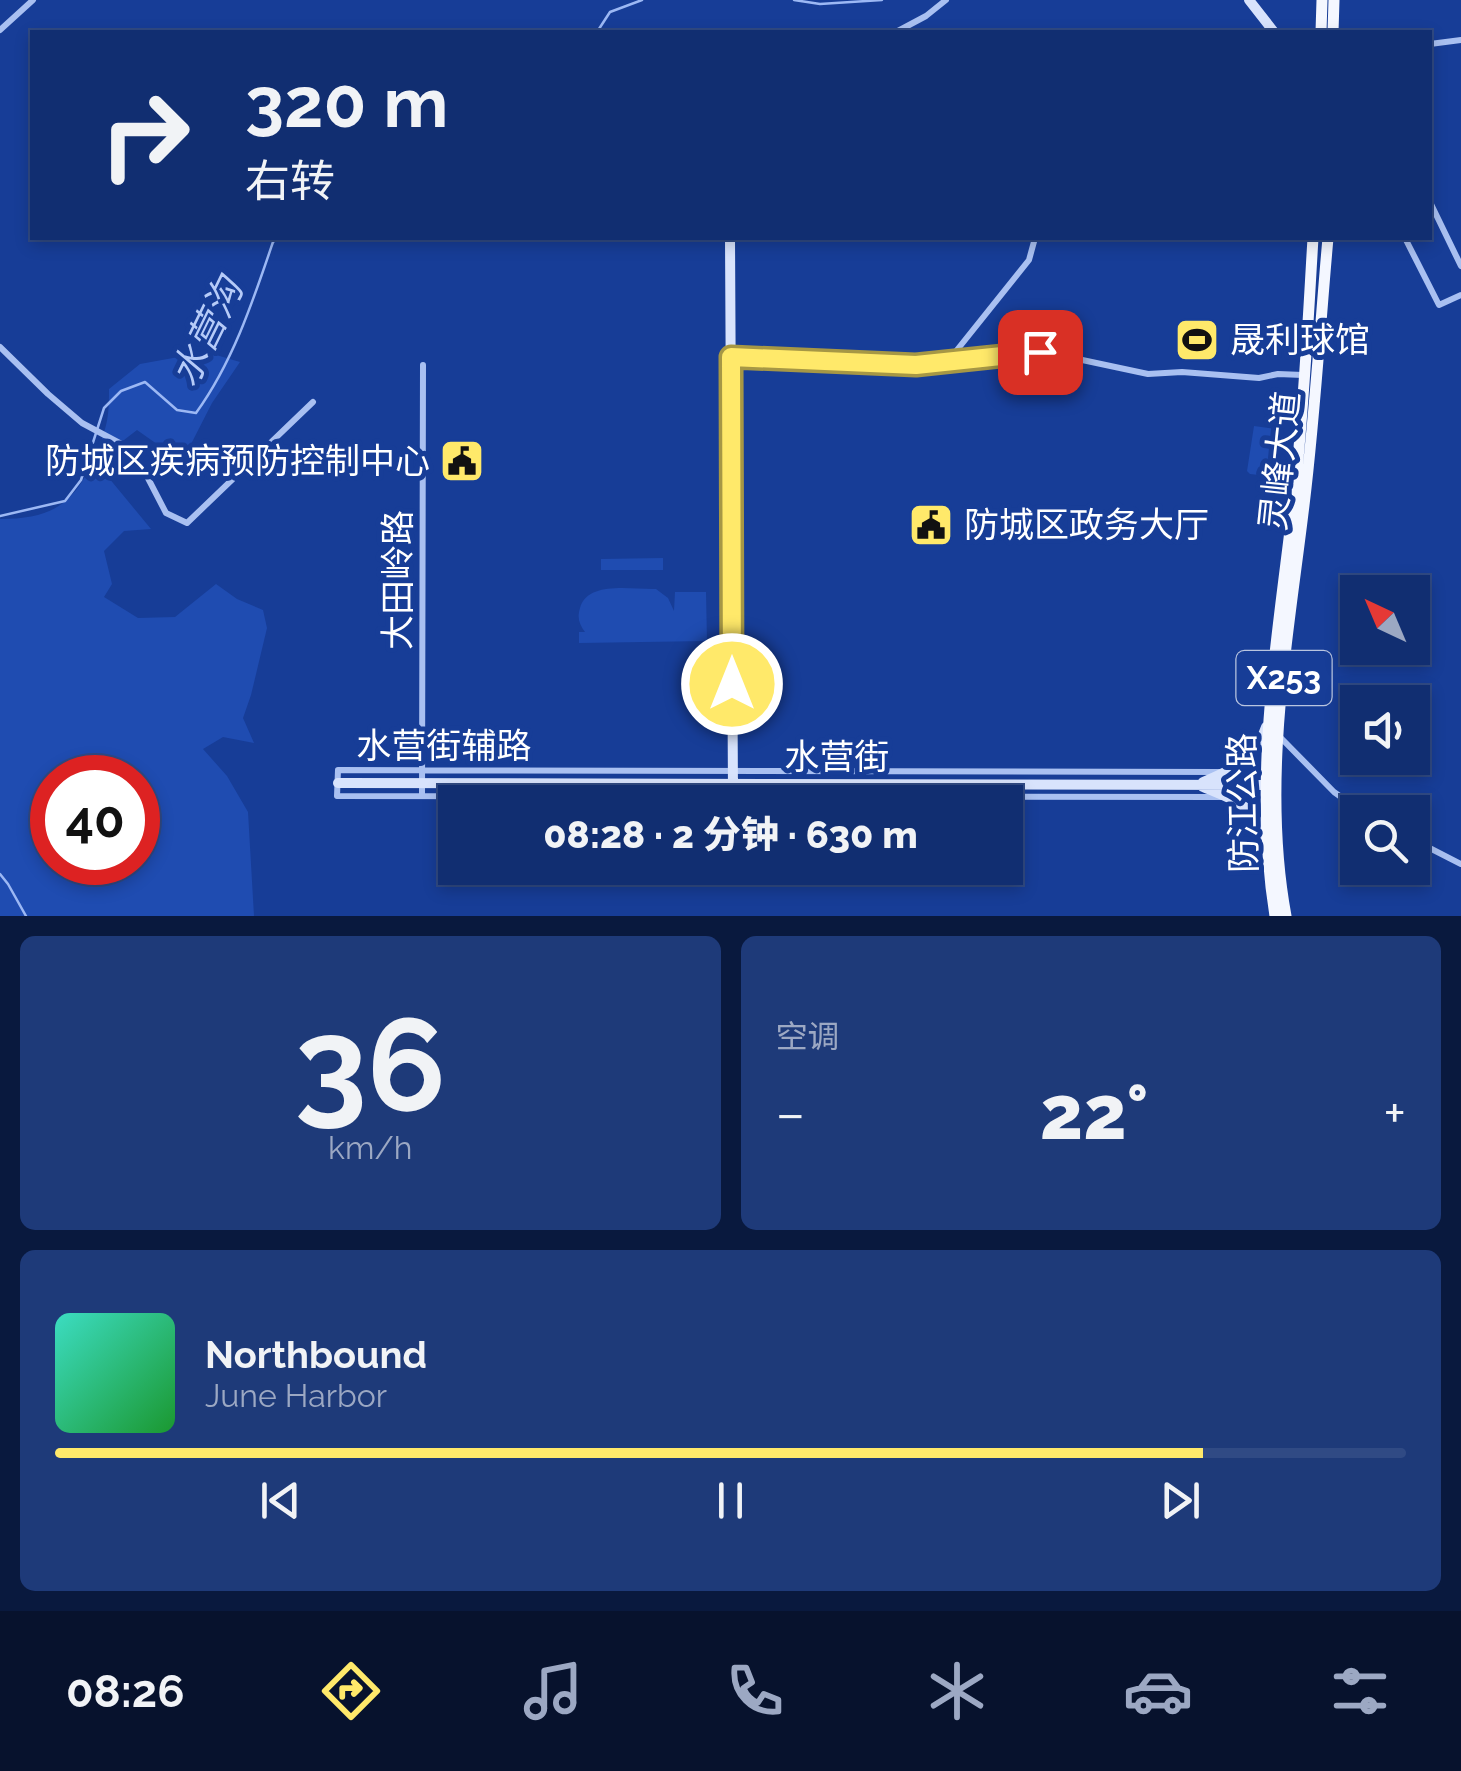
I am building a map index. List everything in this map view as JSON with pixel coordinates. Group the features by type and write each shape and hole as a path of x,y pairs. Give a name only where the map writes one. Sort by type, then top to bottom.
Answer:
{"main road":[{"path":"1321,30 1322,0"},
{"path":"1333,30 1334,0"},
{"name":"灵峰大道","path":"1290,570 1314,240"},
{"name":"灵峰大道","path":"1290,570 1306,485 1328,240"},
{"name":"防江公路","path":"1286,916 1269,718 1290,570"},
{"name":"防江公路","path":"1276,916 1267,841 1290,570"}],"street":[{"path":"0,30 33,0"},
{"path":"900,30 946,0"},
{"path":"1248,0 1272,30"},
{"path":"1432,44 1461,40"},
{"path":"1432,206 1461,266"},
{"path":"730,240 733,784"},
{"path":"949,360 1029,260 1034,240"},
{"path":"1406,240 1439,306 1461,294"},
{"path":"0,347 82,423 138,457 166,514 187,523 313,402"},
{"path":"731,357 916,365 1040,352 1148,374 1182,372 1259,378 1304,375"},
{"name":"大田岭路","path":"422,790 423,365"},
{"path":"1198,785 1227,772 1252,754 1262,743 1269,718"},
{"path":"1278,734 1340,796"},
{"name":"水营街辅路","path":"338,783 338,770 422,770 733,784 1228,798"},
{"name":"水营街辅路","path":"733,784 1227,772"},
{"name":"水营街","path":"338,783 422,790 733,784 1272,785"},
{"path":"1198,785 1250,810 1267,841"},
{"path":"1430,848 1461,864"}],"shaded area":[{"path":"206,352 240,362 212,403 189,448 164,449 137,430 111,450 99,466 151,529 124,531 104,551 112,584 104,597 138,618 175,617 216,584 263,610 267,628 243,718 254,743 223,737 203,749 227,776 248,812 254,916 0,916 0,519 48,512 70,497 87,472 102,438 109,389 140,364"},
{"path":"1254,426 1283,430 1276,477 1247,471"},
{"path":"663,558 663,570 601,570 601,559"},
{"path":"612,588 656,589 668,598 674,611 675,592 706,592 707,641 579,643 579,632 585,632 579,621 580,608 592,593"}],"waterway":[{"name":"水营沟","path":"598,30 610,12 642,0"},
{"name":"水营沟","path":"794,0 820,4 882,0"},
{"name":"水营沟","path":"0,516 65,501 81,480 104,408 121,391 145,382 177,410 196,413 231,352 276,240"},
{"name":"水营沟","path":"0,874 26,916"}],"place":[{"name":"晟利球馆","path":"1197,340"},
{"name":"防城区疾病预防控制中心","path":"462,461"},
{"name":"防城区政务大厅","path":"931,525"}],"route":[{"path":"732,684 731,357 916,365 1040,352"}]}
